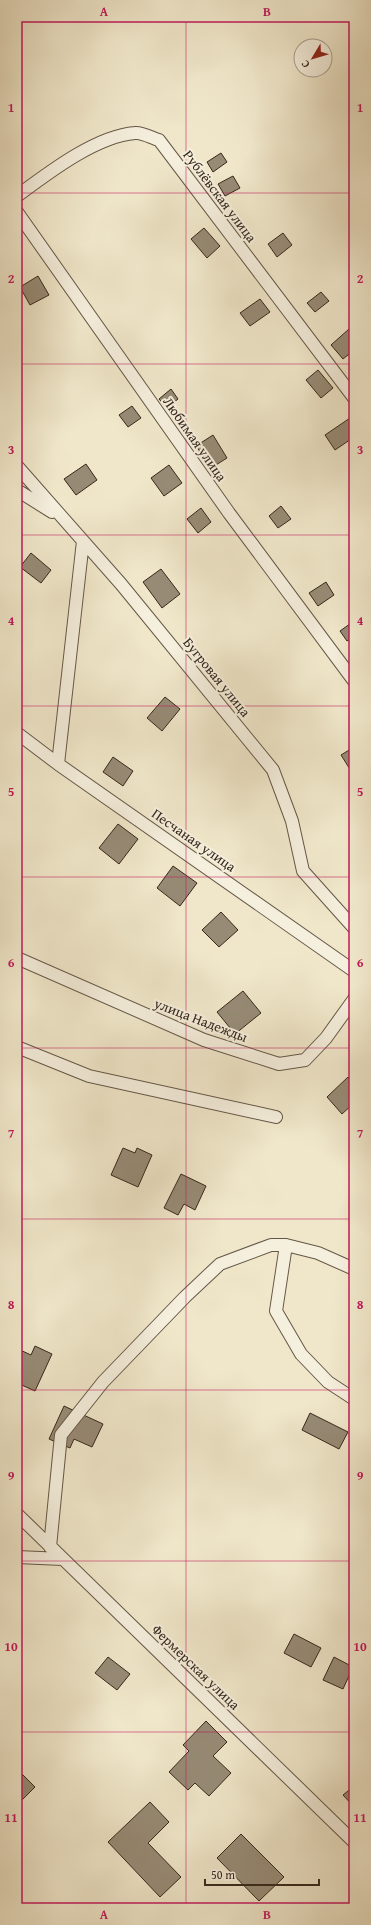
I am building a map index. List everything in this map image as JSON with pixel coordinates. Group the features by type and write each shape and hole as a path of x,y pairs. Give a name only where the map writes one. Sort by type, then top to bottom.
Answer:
{"street":[{"name":"Рублёвская улица","path":"17,196 52,169 106,140 137,132 159,140 354,398"},
{"name":"Любимая улица","path":"17,212 229,513 354,681"},
{"name":"Бугровая улица","path":"17,466 121,584 273,770 292,821 302,871 354,928"},
{"path":"17,490 65,520"},
{"path":"58,764 83,541"},
{"name":"Песчаная улица","path":"17,733 58,764 354,971"},
{"name":"улица Надежды","path":"17,958 204,1040 279,1064 305,1060 326,1038 354,999"},
{"path":"17,1047 89,1076 276,1117"},
{"path":"50,1547 61,1435 103,1382 185,1297 220,1264 271,1245 286,1245 318,1253 354,1269"},
{"path":"286,1245 276,1311 301,1354 328,1382 354,1399"},
{"name":"Фермерская улица","path":"17,1514 354,1842"},
{"path":"17,1557 63,1559"}],"building":[{"path":"221,153 227,162 213,172 207,162"},
{"path":"233,176 240,188 225,196 218,184"},
{"path":"204,228 220,246 207,258 191,239"},
{"path":"283,233 292,245 277,257 268,244"},
{"path":"38,276 49,295 30,305 20,287"},
{"path":"321,292 329,301 315,312 307,303"},
{"path":"260,299 270,312 250,326 240,313"},
{"path":"349,329 354,335 354,350 343,359 331,345"},
{"path":"318,370 333,388 321,398 306,380"},
{"path":"171,389 178,399 167,408 159,399"},
{"path":"132,406 141,418 128,427 119,415"},
{"path":"350,418 354,424 354,437 335,450 325,435"},
{"path":"213,435 227,458 211,468 196,446"},
{"path":"86,464 97,480 76,495 64,479"},
{"path":"169,465 182,483 164,496 151,478"},
{"path":"281,506 291,519 278,528 269,516"},
{"path":"201,508 211,522 198,533 187,519"},
{"path":"31,553 51,570 41,583 20,567"},
{"path":"161,569 180,594 162,608 143,582"},
{"path":"326,582 334,595 318,606 309,593"},
{"path":"354,621 354,637 347,641 340,631"},
{"path":"165,697 180,709 162,731 147,718"},
{"path":"354,747 354,774 353,774 341,755"},
{"path":"113,757 133,771 123,786 103,772"},
{"path":"118,824 138,839 119,864 99,848"},
{"path":"173,866 197,883 180,906 157,888"},
{"path":"221,912 238,930 219,947 202,930"},
{"path":"243,991 261,1013 235,1034 217,1012"},
{"path":"348,1077 354,1084 354,1103 342,1114 327,1097"},
{"path":"123,1148 135,1153 137,1148 152,1155 138,1187 111,1175"},
{"path":"181,1174 206,1186 195,1210 184,1204 178,1215 164,1208"},
{"path":"35,1346 52,1354 35,1391 17,1383 17,1352 18,1349 31,1355"},
{"path":"64,1406 103,1424 92,1447 74,1439 70,1448 49,1439"},
{"path":"310,1413 348,1432 339,1449 302,1430"},
{"path":"294,1634 321,1648 311,1667 284,1653"},
{"path":"108,1657 130,1674 117,1690 95,1673"},
{"path":"334,1657 353,1667 343,1689 323,1680"},
{"path":"206,1721 227,1742 213,1756 231,1773 209,1796 195,1783 188,1790 169,1772 189,1751 183,1745"},
{"path":"19,1771 35,1787 17,1805 17,1773"},
{"path":"354,1786 354,1807 343,1795"},
{"path":"150,1802 169,1822 148,1843 181,1877 160,1897 108,1842"},
{"path":"241,1834 284,1877 259,1901 217,1858"}]}
